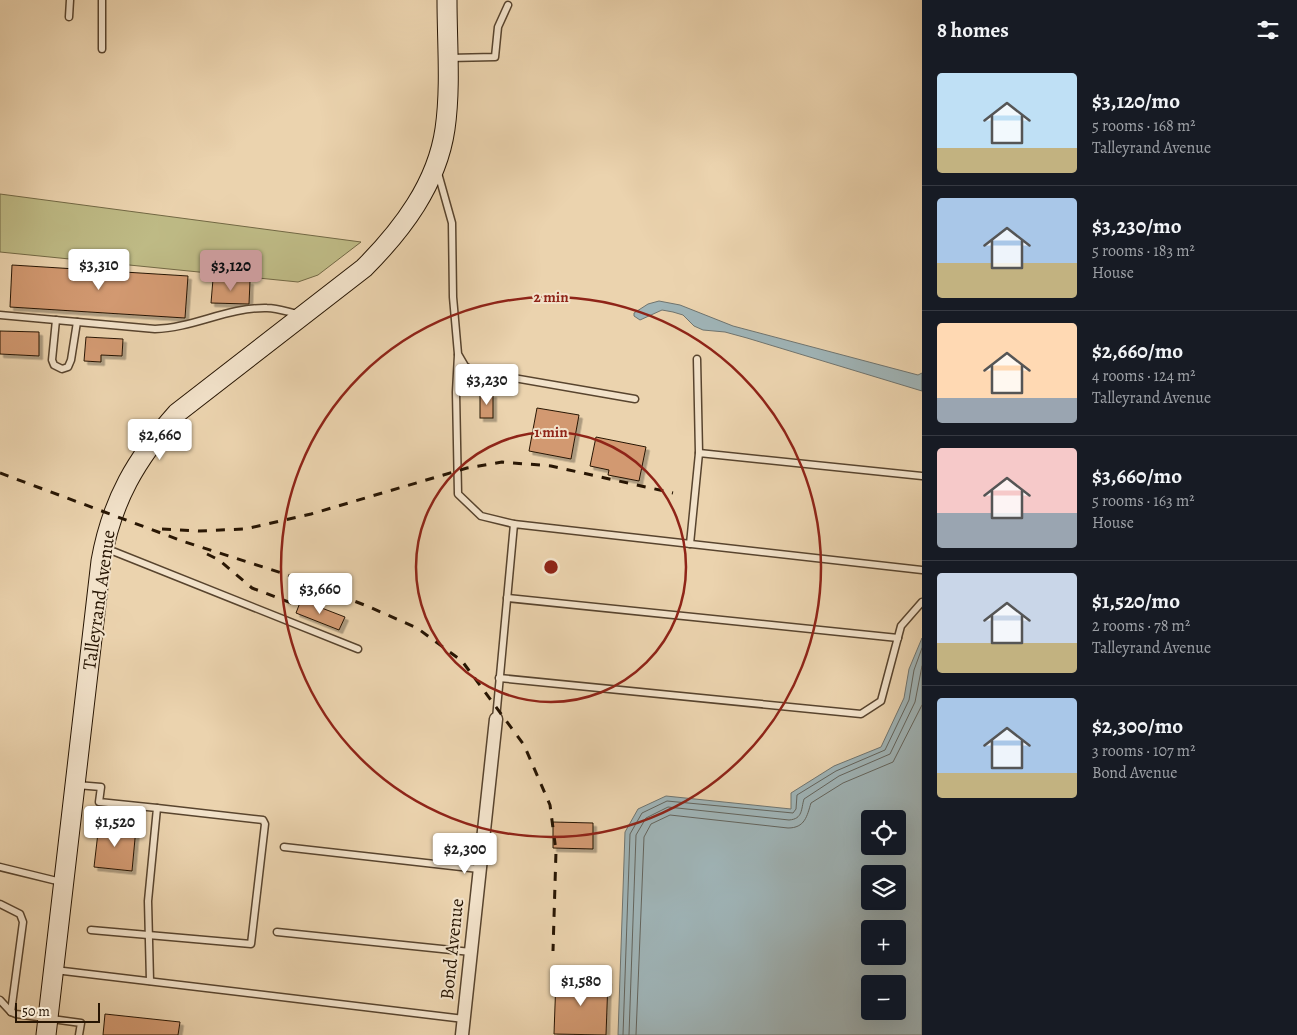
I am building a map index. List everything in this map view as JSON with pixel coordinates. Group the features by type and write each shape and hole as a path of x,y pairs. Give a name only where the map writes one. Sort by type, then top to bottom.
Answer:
{"street":[{"name":"Talleyrand Avenue","path":"47,1027 104,547 112,515 124,486 156,437 177,413 364,268 387,245 408,218 425,189 436,164 445,131 448,58 447,0"},
{"name":"Bond Avenue","path":"462,1035 496,719"}],"lane":[{"path":"69,16 70,0"},
{"path":"102,0 102,49"},
{"path":"448,58 495,57 498,27 508,5"},
{"path":"436,164 452,223 453,297 458,354 456,392 458,494 481,516 514,524 922,570"},
{"path":"0,315 154,328 176,328 240,311 267,308 301,315"},
{"path":"56,320 52,360 54,364 62,369 68,367 71,360 77,322"},
{"path":"458,354 464,366 473,371 635,399"},
{"path":"690,544 699,452 696,358"},
{"path":"699,452 922,476"},
{"path":"496,719 514,524"},
{"path":"104,547 358,649"},
{"path":"507,598 898,638"},
{"path":"499,678 861,714 881,701 901,626 922,602"},
{"path":"75,785 101,787 99,802 260,818 265,824 251,944 91,930"},
{"path":"150,981 150,871 157,808"},
{"path":"284,847 480,869"},
{"path":"0,867 64,882"},
{"path":"0,904 20,914 23,922 11,1012"},
{"path":"277,932 471,952"},
{"path":"55,970 464,1019"},
{"path":"0,1000 11,1012 47,1027 81,1023 80,1035"}],"shaded area":[{"path":"0,194 361,242 318,275 298,282 0,252"}],"water":[{"path":"659,301 680,305 733,326 918,375 922,373 922,391 747,338 725,332 703,330 694,326 683,315 673,312 662,310 640,320 634,316 634,313 648,304"},
{"path":"922,638 922,1035 618,1035 625,832 638,809 666,796 791,809 791,793 834,766 881,747 904,698 909,669"}],"building":[{"path":"12,265 188,276 185,318 10,307"},
{"path":"213,279 250,281 249,304 211,303"},
{"path":"0,331 39,332 39,356 0,354"},
{"path":"86,337 123,339 122,356 101,355 101,362 84,361"},
{"path":"480,394 493,394 493,418 480,418"},
{"path":"537,408 579,415 571,459 529,451"},
{"path":"596,437 646,447 639,481 608,475 609,470 590,466"},
{"path":"301,600 345,617 339,630 296,613"},
{"path":"553,822 593,823 593,849 553,848"},
{"path":"99,824 136,828 132,871 94,867"},
{"path":"556,978 608,980 606,1035 554,1034"},
{"path":"105,1014 180,1022 178,1035 103,1035"}],"railway":[{"path":"162,529 199,531 245,529 311,514 467,468 502,462 551,466 673,493"},
{"path":"0,473 185,542 282,573 367,606 417,628 462,661 524,745 550,805 556,851 553,951"},
{"path":"207,554 219,560 252,588 299,606"}]}
